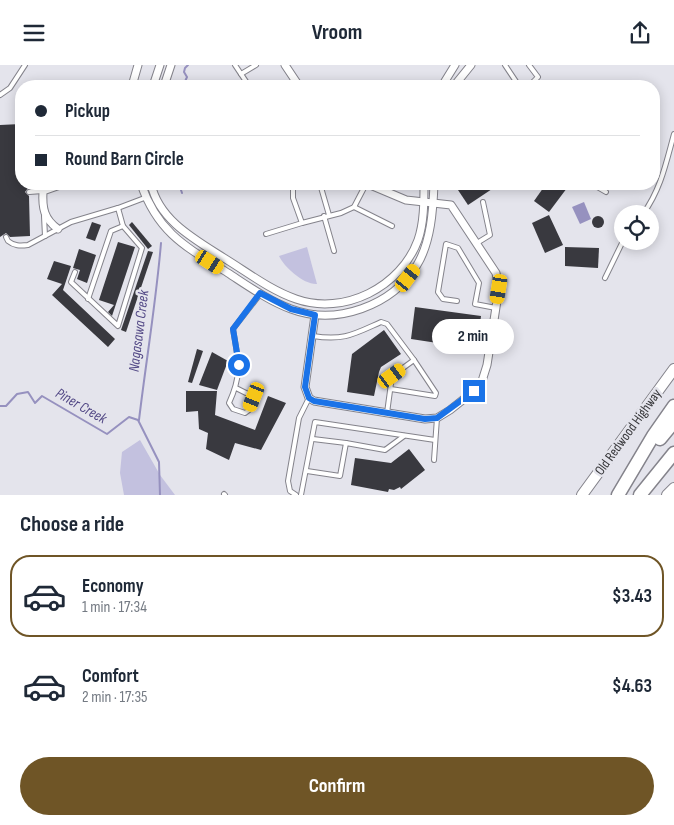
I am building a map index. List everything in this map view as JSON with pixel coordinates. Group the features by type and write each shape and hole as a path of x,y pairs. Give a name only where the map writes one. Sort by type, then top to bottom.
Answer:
{"highway":[{"path":"618,495 652,436 674,406"},
{"path":"618,495 634,471 674,422"},
{"path":"640,495 674,453"}],"main road":[{"name":"Old Redwood Highway","path":"582,495 674,369"},
{"path":"667,495 674,488"}],"street":[{"path":"134,80 138,65"},
{"path":"156,80 160,65"},
{"path":"166,80 171,65"},
{"path":"285,65 295,80"},
{"path":"446,80 455,65"},
{"path":"459,80 471,65"},
{"path":"42,190 43,211 48,223 58,229"},
{"path":"143,190 156,218 171,235 193,252 260,293 291,309 315,315 339,315 355,311 386,297 398,288 418,264 432,218 434,190"},
{"path":"153,190 163,210 177,226 196,240 273,289 297,300 328,304 356,299 376,290 401,270 418,240 424,203 424,190"},
{"path":"315,315 305,387 309,398 425,419 437,418 474,391 482,381 496,308 498,280 496,273 451,205 434,202 424,203 398,198 380,190"}],"lane":[{"path":"16,80 25,65"},
{"path":"235,65 245,80"},
{"path":"241,74 256,65"},
{"path":"505,65 516,80"},
{"path":"529,65 538,77 535,80"},
{"path":"0,95 15,81"},
{"path":"660,185 668,163 674,134"},
{"path":"28,193 35,190"},
{"path":"293,190 293,198 302,223"},
{"path":"321,190 334,251"},
{"path":"266,234 354,207 364,190"},
{"path":"602,190 606,192"},
{"path":"649,205 658,190"},
{"path":"6,237 8,241 20,246 87,217 118,208 154,194"},
{"path":"477,243 490,235 483,202"},
{"path":"354,207 392,226"},
{"path":"75,272 71,282 118,327 142,248 123,226 118,208"},
{"path":"43,211 45,236"},
{"path":"88,299 110,231 123,226"},
{"path":"457,301 443,299 438,293 446,244 458,248 479,283 475,304"},
{"path":"605,278 619,250"},
{"path":"236,388 254,397 249,410 245,413 233,409 229,403 236,388 239,365 233,329 260,293"},
{"path":"468,303 496,308"},
{"path":"313,336 331,339 347,337 381,323 387,324 436,393 435,396 391,389"},
{"path":"387,413 392,376 414,360"},
{"path":"296,495 290,491 288,481 299,418 309,398"},
{"path":"434,460 437,418"},
{"path":"301,495 315,422 435,440"},
{"path":"312,439 385,450 404,435"},
{"path":"307,471 340,476 346,443"}],"shaded area":[{"path":"584,202 591,219 580,224 572,207"},
{"path":"307,247 317,284 306,282 295,275 279,256"},
{"path":"140,440 160,475 175,495 124,495 120,473 122,452"}],"building":[{"path":"15,124 15,190 26,190 25,192 29,196 30,236 10,237 6,233 0,237 0,125"},
{"path":"458,190 490,190 468,205"},
{"path":"542,190 566,190 549,212 534,201"},
{"path":"549,215 563,245 545,253 532,223"},
{"path":"596,216 600,216 604,222 600,228 596,228 592,224 592,220"},
{"path":"92,222 101,225 95,241 86,238"},
{"path":"132,222 152,246 148,249 129,225"},
{"path":"118,242 135,247 112,316 108,312 114,305 99,300"},
{"path":"565,247 599,248 598,268 565,266"},
{"path":"79,249 96,255 87,283 77,279 80,270 73,268"},
{"path":"148,251 153,252 126,332 121,330"},
{"path":"54,261 71,266 63,290 115,339 108,347 52,295 62,284 47,279"},
{"path":"415,307 481,316 477,349 411,339"},
{"path":"384,330 401,354 381,367 374,396 347,392 352,354"},
{"path":"197,349 203,351 192,383 188,382"},
{"path":"212,352 228,361 217,390 199,385"},
{"path":"186,391 217,391 215,415 255,430 268,396 286,403 261,450 235,443 229,460 206,449 208,433 199,429 198,411 186,412"},
{"path":"409,449 425,470 401,489 400,487 394,490 389,489 388,492 351,485 355,458 391,463"}],"waterway":[{"name":"Nagasawa Creek","path":"186,80 187,77 184,72 188,65"},
{"name":"Nagasawa Creek","path":"139,420 161,243"},
{"name":"Piner Creek","path":"0,406 6,406 17,394 28,392 35,403 42,396 107,434 129,417 138,420 159,462 160,495"}],"route":[{"path":"239,365 233,329 260,293 291,309 315,315 305,387 309,398 314,401 425,419 437,418 474,391"}]}
